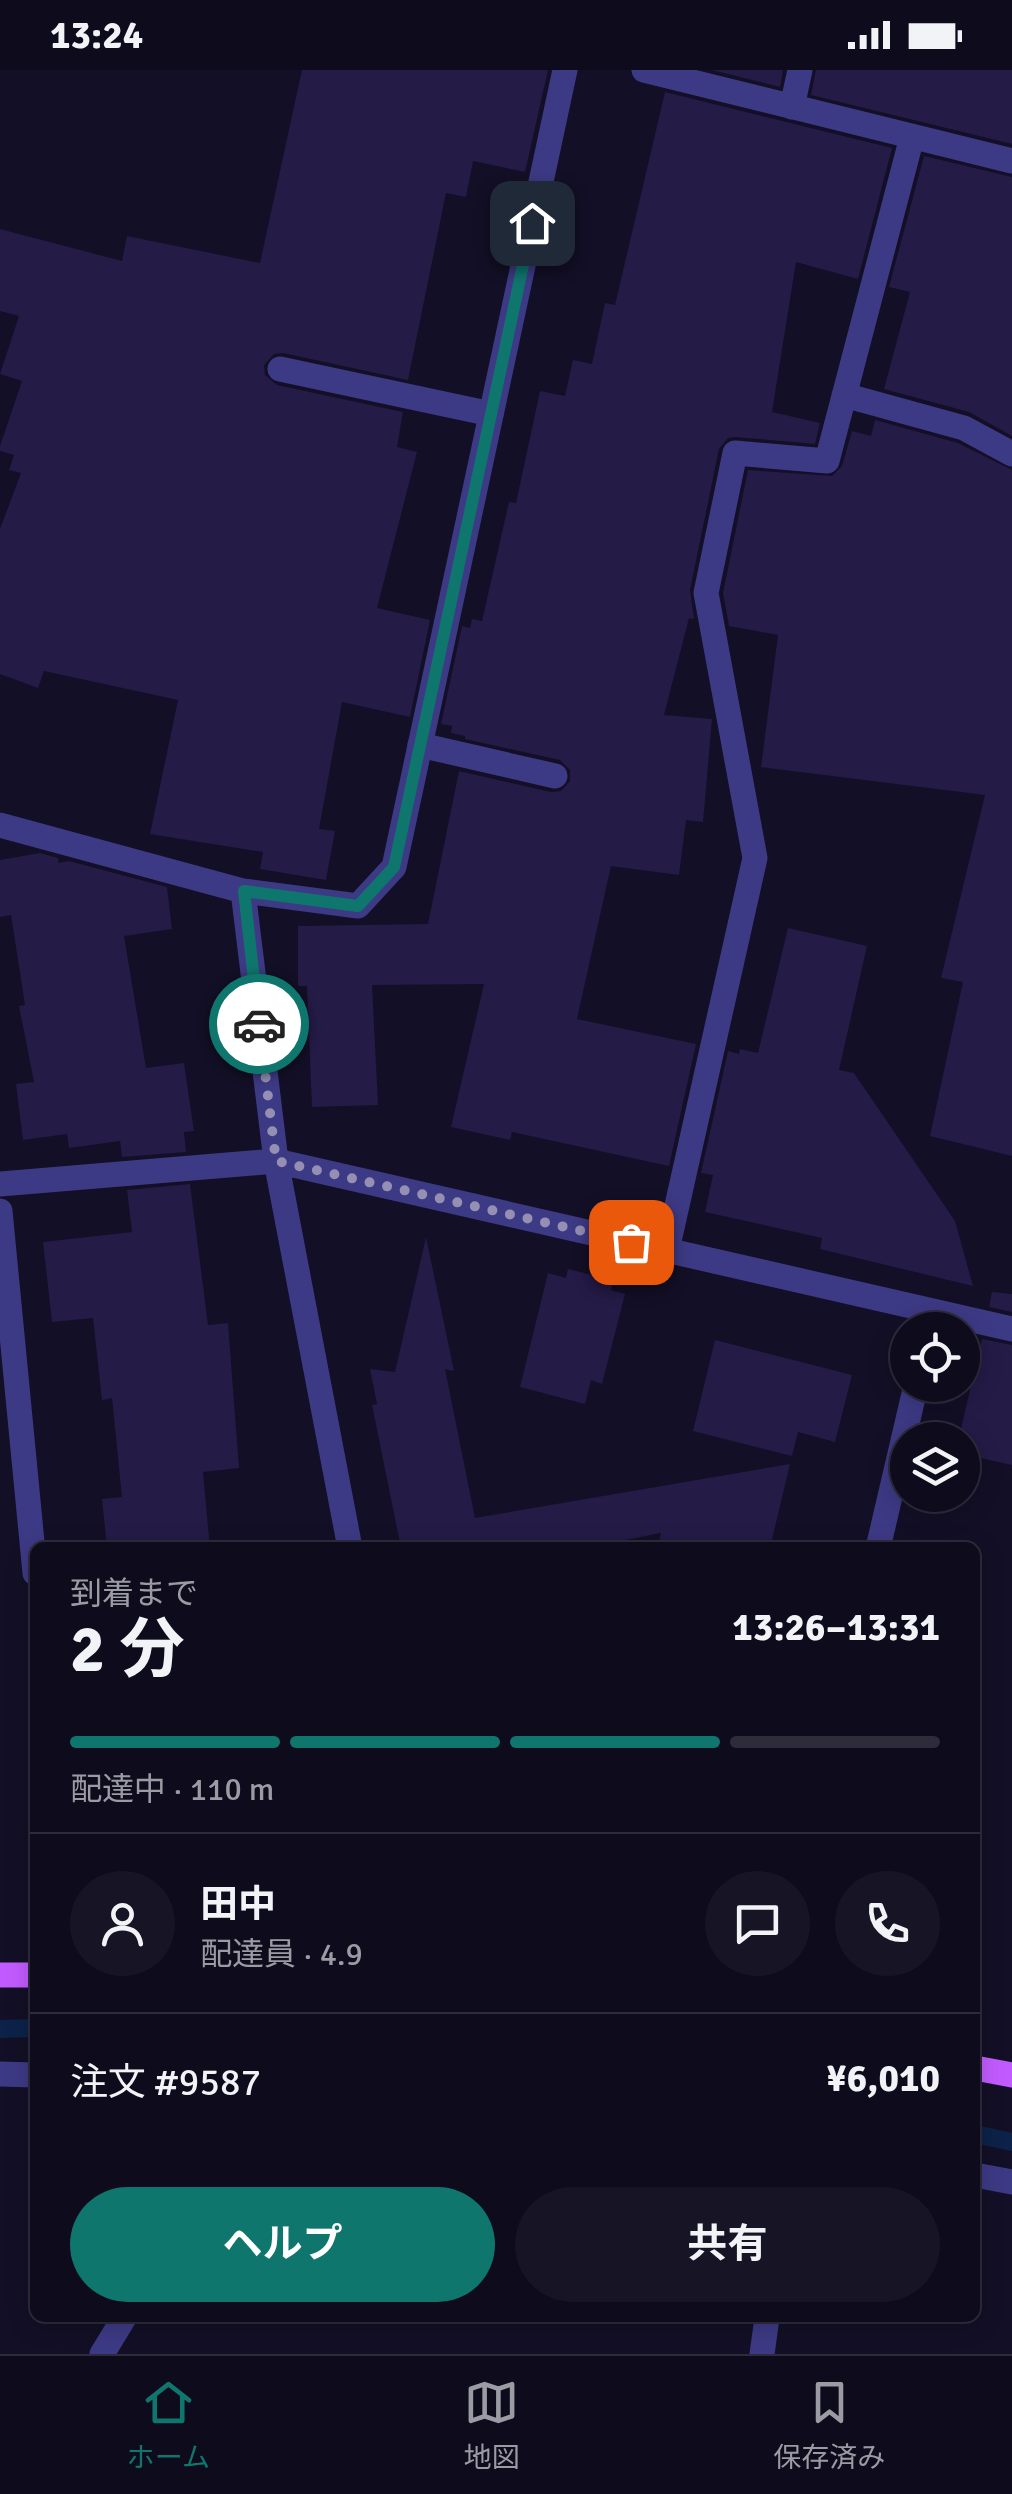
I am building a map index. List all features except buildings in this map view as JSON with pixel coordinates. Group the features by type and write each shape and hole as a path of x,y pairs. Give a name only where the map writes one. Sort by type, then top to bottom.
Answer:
{"main road":[{"path":"0,1974 30,1975"},
{"path":"980,2069 1012,2075"}],"street":[{"path":"0,825 244,891 358,906 394,867 565,70"},
{"path":"644,70 1012,162"},
{"path":"792,107 800,70"},
{"path":"666,1250 755,858 706,593 735,453 827,461 912,137"},
{"path":"280,369 491,414"},
{"path":"844,395 964,428 1012,454"},
{"path":"420,745 555,776"},
{"path":"244,891 276,1161 349,1542"},
{"path":"0,1184 276,1161 666,1250 901,1312"},
{"path":"0,1211 32,1542"},
{"path":"980,1325 1012,1329"},
{"path":"879,1542 912,1402"},
{"path":"0,2074 30,2075"},
{"path":"980,2176 1012,2182"},
{"path":"102,2354 122,2322"},
{"path":"762,2354 766,2322"}],"waterway":[{"path":"0,2029 30,2028"},
{"path":"980,2135 1012,2142"}],"way so far":[{"path":"259,1024 276,1161 631,1242"}],"route":[{"path":"259,1024 244,891 358,906 394,867 532,223"}]}
